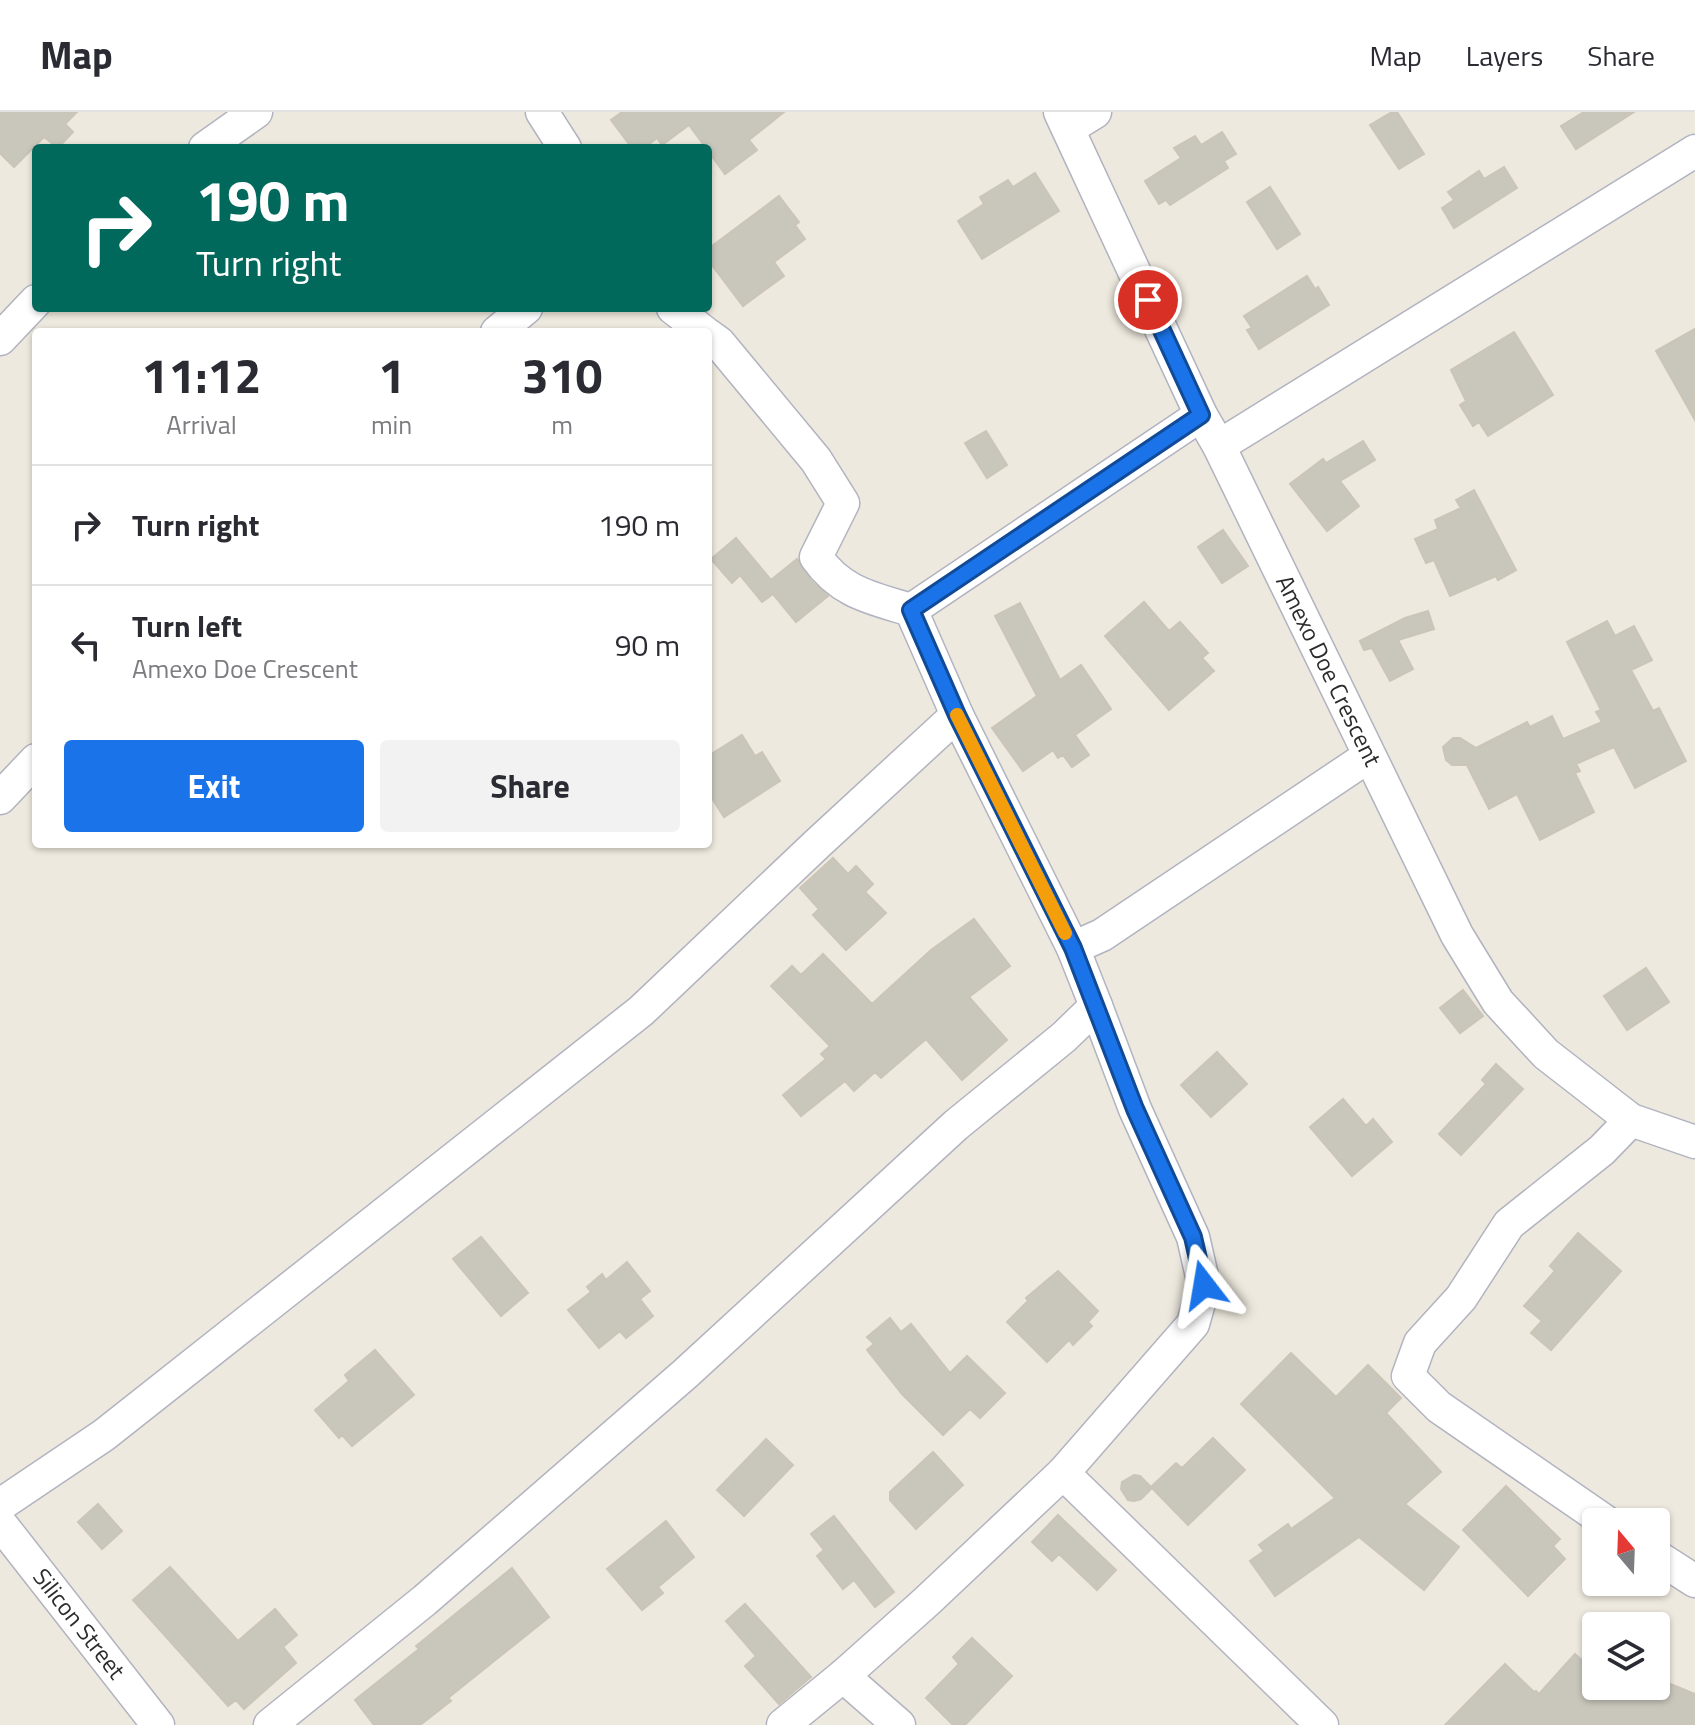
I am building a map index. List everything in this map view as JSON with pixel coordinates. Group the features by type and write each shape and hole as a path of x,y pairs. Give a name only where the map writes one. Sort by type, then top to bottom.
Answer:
{"street":[{"path":"211,144 256,112"},
{"path":"542,112 562,144"},
{"name":"Amexo Doe Crescent","path":"1075,117 1201,415 1219,446 1457,935 1498,1002 1546,1054 1631,1120 1695,1142"},
{"path":"1219,446 1695,151"},
{"path":"0,339 32,305"},
{"path":"502,328 521,312"},
{"path":"678,312 699,328"},
{"path":"712,338 816,460 843,503 816,557 830,577 859,594 911,610 957,715 1073,948 1135,1109 1193,1237 1204,1285 1193,1324 1063,1473 843,1676 783,1725"},
{"path":"911,610 1201,415"},
{"path":"0,1505 104,1435 641,1011 957,715"},
{"path":"1073,948 1102,935 1369,756"},
{"path":"0,798 32,764"},
{"path":"270,1725 425,1600 685,1374 956,1125 1064,1037 1096,1006"},
{"path":"1586,1508 1439,1407 1408,1376 1420,1343 1461,1298 1509,1224 1570,1178 1631,1120"},
{"path":"1063,1473 1322,1725"},
{"name":"Silicon Street","path":"0,1523 158,1725"},
{"path":"1670,1565 1695,1581"},
{"path":"843,1676 899,1725"}],"building":[{"path":"0,112 77,112 65,124 73,132 62,144 53,144 44,137 37,144 32,144 32,149 14,167 0,153"},
{"path":"622,112 784,112 749,140 757,150 725,174 712,156 712,144 703,144 689,125 663,144 657,138 649,144 629,144 611,120"},
{"path":"1397,112 1424,154 1399,169 1370,125"},
{"path":"1584,112 1634,112 1576,149 1561,126"},
{"path":"1222,132 1236,154 1224,161 1228,168 1170,205 1166,200 1159,204 1145,181 1181,158 1174,148 1195,136 1201,145"},
{"path":"1504,167 1517,188 1454,228 1442,208 1454,200 1448,192 1479,171 1484,179"},
{"path":"1035,173 1059,211 982,259 958,221 984,204 980,197 1008,180 1013,187"},
{"path":"1270,187 1300,234 1277,249 1247,202"},
{"path":"779,196 799,222 795,225 805,239 774,262 784,276 743,306 712,265 712,246"},
{"path":"1307,276 1329,305 1259,349 1247,330 1252,328 1244,316"},
{"path":"1695,329 1695,420 1656,351"},
{"path":"1514,332 1553,395 1488,436 1479,422 1473,426 1460,405 1466,401 1451,370"},
{"path":"986,431 1007,465 987,478 965,443"},
{"path":"1363,441 1375,460 1340,481 1359,506 1327,531 1290,484 1323,459 1326,463"},
{"path":"1474,490 1516,570 1498,580 1496,576 1450,596 1434,560 1426,563 1415,539 1438,529 1435,520 1461,508 1456,500"},
{"path":"1223,530 1248,566 1222,583 1198,547"},
{"path":"736,538 771,580 797,559 811,581 828,596 796,622 773,594 762,602 740,575 732,583 712,558"},
{"path":"1144,602 1169,631 1180,622 1208,653 1202,658 1214,671 1169,710 1105,636"},
{"path":"1020,603 1060,680 1081,665 1111,709 1075,735 1089,755 1072,767 1063,755 1058,758 1053,750 1023,771 992,728 1037,696 995,616"},
{"path":"1428,611 1434,629 1398,640 1413,669 1390,681 1372,648 1364,650 1360,641 1405,618"},
{"path":"1607,621 1615,636 1634,626 1652,660 1631,670 1653,711 1659,708 1686,761 1635,788 1614,747 1576,764 1580,771 1575,773 1594,812 1540,840 1517,794 1489,809 1467,765 1452,765 1446,760 1443,747 1453,738 1460,738 1476,748 1527,722 1530,727 1552,716 1563,739 1602,722 1596,712 1601,710 1567,642"},
{"path":"742,735 755,756 762,752 780,781 724,817 712,798 712,754"},
{"path":"833,858 848,874 856,866 873,884 865,892 886,913 846,950 813,915 819,909 800,888"},
{"path":"974,919 1010,966 969,997 1007,1040 962,1080 926,1039 881,1078 875,1072 854,1091 845,1081 801,1116 783,1095 826,1059 821,1054 830,1046 771,986 792,966 801,975 823,954 872,1004 931,950"},
{"path":"1646,968 1669,1002 1627,1030 1604,996"},
{"path":"1463,990 1483,1016 1460,1033 1440,1008"},
{"path":"1217,1052 1247,1084 1211,1117 1181,1085"},
{"path":"1496,1064 1523,1089 1461,1155 1439,1134 1486,1084 1482,1080"},
{"path":"1343,1099 1366,1126 1373,1119 1392,1142 1352,1176 1310,1127"},
{"path":"1578,1233 1621,1271 1551,1350 1531,1333 1542,1321 1524,1306 1555,1271 1550,1266"},
{"path":"481,1237 528,1293 501,1316 453,1259"},
{"path":"627,1262 650,1291 640,1299 653,1316 626,1338 620,1331 599,1348 568,1310 591,1292 587,1287 602,1274 606,1280"},
{"path":"1058,1271 1098,1311 1088,1322 1092,1326 1073,1345 1069,1340 1047,1362 1007,1322 1028,1301 1026,1298"},
{"path":"890,1318 901,1332 911,1324 950,1373 967,1356 1005,1393 980,1418 970,1409 943,1435 902,1394 867,1350 874,1344 867,1337"},
{"path":"375,1350 414,1395 352,1446 342,1435 339,1438 315,1410 349,1381 345,1375"},
{"path":"1291,1353 1336,1397 1368,1365 1401,1398 1386,1413 1441,1472 1405,1504 1459,1547 1424,1590 1359,1537 1275,1596 1250,1561 1264,1551 1259,1545 1288,1524 1291,1529 1335,1498 1241,1404"},
{"path":"1213,1438 1245,1470 1188,1525 1151,1487 1176,1463 1182,1468"},
{"path":"766,1439 793,1465 744,1516 717,1490"},
{"path":"933,1452 963,1485 916,1529 890,1500 890,1492"},
{"path":"1134,1475 1140,1476 1152,1488 1141,1499 1134,1501 1128,1500 1121,1489 1122,1482"},
{"path":"1506,1486 1560,1539 1553,1546 1565,1559 1528,1596 1463,1530"},
{"path":"98,1504 122,1531 102,1549 78,1522"},
{"path":"1058,1515 1116,1570 1097,1590 1059,1554 1052,1561 1032,1542"},
{"path":"834,1516 894,1592 875,1607 854,1580 843,1589 817,1556 824,1550 811,1534"},
{"path":"666,1521 694,1557 658,1587 663,1593 642,1610 607,1569"},
{"path":"170,1567 238,1641 275,1609 297,1635 283,1647 296,1663 244,1709 236,1700 228,1706 133,1600"},
{"path":"512,1568 549,1617 448,1698 451,1701 420,1725 374,1725 355,1700"},
{"path":"745,1604 811,1677 779,1704 745,1666 756,1656 726,1621"},
{"path":"972,1638 1012,1676 965,1725 953,1725 926,1698 959,1664 953,1657"},
{"path":"1575,1654 1582,1660 1582,1700 1670,1700 1670,1684 1695,1694 1695,1725 1445,1725 1505,1664 1539,1694"}],"slow traffic":[{"path":"957,715 1065,933"}],"route":[{"path":"1148,300 1201,415 911,610 957,715 1073,948 1135,1109 1193,1237 1204,1285"}]}
